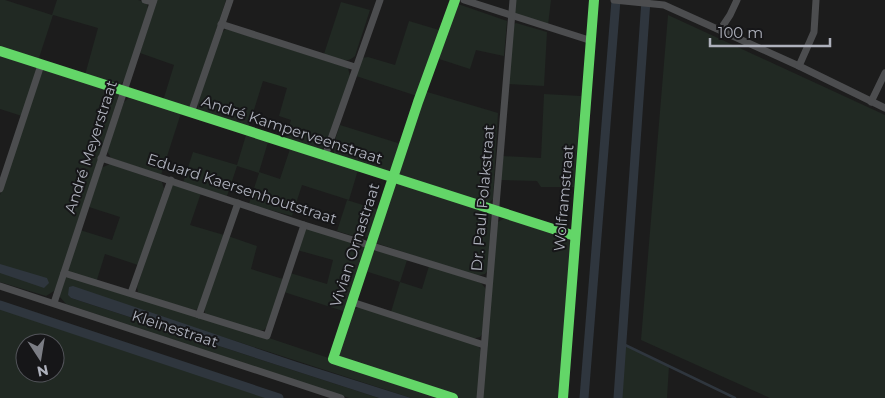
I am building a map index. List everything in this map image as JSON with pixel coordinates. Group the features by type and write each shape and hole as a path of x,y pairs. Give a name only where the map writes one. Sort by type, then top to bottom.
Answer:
{"street":[{"path":"191,113 230,0"},
{"path":"326,156 355,67 380,0"},
{"name":"Vivian Ornastraat","path":"453,398 333,359 454,0"},
{"path":"464,0 592,41"},
{"name":"Dr. Paul Polakstraat","path":"480,398 513,0"},
{"name":"Wolframstraat","path":"563,398 594,0"},
{"path":"614,0 652,4 664,3 885,108"},
{"path":"720,30 737,0"},
{"path":"799,66 814,32 816,0"},
{"name":"André Meyerstraat","path":"54,303 124,92 151,1"},
{"path":"221,24 355,67"},
{"name":"André Kamperveenstraat","path":"0,52 575,236"},
{"path":"0,189 41,65"},
{"path":"871,102 885,74"},
{"name":"Eduard Kaersenhoutstraat","path":"101,158 489,282"},
{"path":"131,293 171,180"},
{"path":"199,315 238,203"},
{"path":"64,273 266,336 304,224"},
{"name":"Kleinestraat","path":"0,286 341,398"},
{"path":"352,302 484,345"}],"shaded area":[{"path":"0,0 52,15 57,0 138,0 147,3 148,9 125,80 118,86 85,75 98,28 53,15 38,61 0,49"},
{"path":"157,0 226,0 192,102 190,106 185,108 163,101 174,65 140,53"},
{"path":"514,0 551,0 548,25 514,14"},
{"path":"341,2 370,10 355,56 348,60 336,59 324,54"},
{"path":"456,4 507,21 504,56 476,50 470,69 436,58"},
{"path":"668,15 885,115 885,398 770,398 641,340"},
{"path":"409,21 439,30 417,96 356,76 362,58 368,57 395,65"},
{"path":"516,23 547,32 544,86 508,84 513,25"},
{"path":"226,29 348,68 350,76 326,146 320,150 285,140 291,120 279,116 287,88 263,81 248,129 199,111 197,104 221,33"},
{"path":"0,55 38,67 22,116 0,109"},
{"path":"42,69 119,95 57,286 54,291 46,296 0,282 0,195"},
{"path":"424,91 498,113 493,199 488,204 399,174"},
{"path":"544,94 581,96 574,187 541,187 537,181 500,180 502,156 541,158"},
{"path":"129,98 181,113 161,175 111,158 107,151 124,102"},
{"path":"340,125 401,144 391,170 388,171 334,155 333,146"},
{"path":"246,135 268,142 259,172 280,179 290,149 358,170 349,200 302,185 292,216 249,204 259,173 237,166 227,196 183,183 193,152 237,165"},
{"path":"110,164 162,182 164,189 138,265 105,254 95,286 266,337 448,398 411,398 223,337 68,295 71,298 379,398 349,398 66,304 60,297 60,294 80,230 112,240 120,217 89,207 101,168"},
{"path":"394,181 486,211 491,215 488,270 485,274 476,276 376,243"},
{"path":"173,185 201,193 190,225 224,235 198,309 195,310 142,295 138,292 137,287"},
{"path":"347,200 379,210 370,237 360,238 337,231"},
{"path":"503,219 569,239 571,245 559,398 482,398 496,227 498,222"},
{"path":"306,228 364,245 367,248 346,312 284,292 290,273 327,284 333,260 297,250"},
{"path":"228,236 257,246 251,269 283,279 268,326 264,330 258,331 208,316 205,313 204,308"},
{"path":"375,251 407,260 400,282 365,271 371,253"},
{"path":"0,264 47,278 49,283 44,288 0,273"},
{"path":"429,266 481,283 486,289 482,334 480,337 472,339 391,312 400,282 422,289"},
{"path":"73,286 297,362 411,398 379,398 71,298 68,295 69,287"},
{"path":"0,305 279,398 0,398"},
{"path":"359,307 478,345 482,353 478,398 457,398 343,361 338,354 352,311"},
{"path":"621,343 669,366 667,398 618,398"}],"waterway":[{"path":"584,398 616,0"},
{"path":"618,398 646,0"},
{"path":"0,305 279,398"},
{"path":"621,343 735,398"}],"traffic: fast":[{"path":"453,398 333,359 418,102 455,0"},
{"path":"563,398 594,0"},
{"path":"0,51 575,236"}]}
